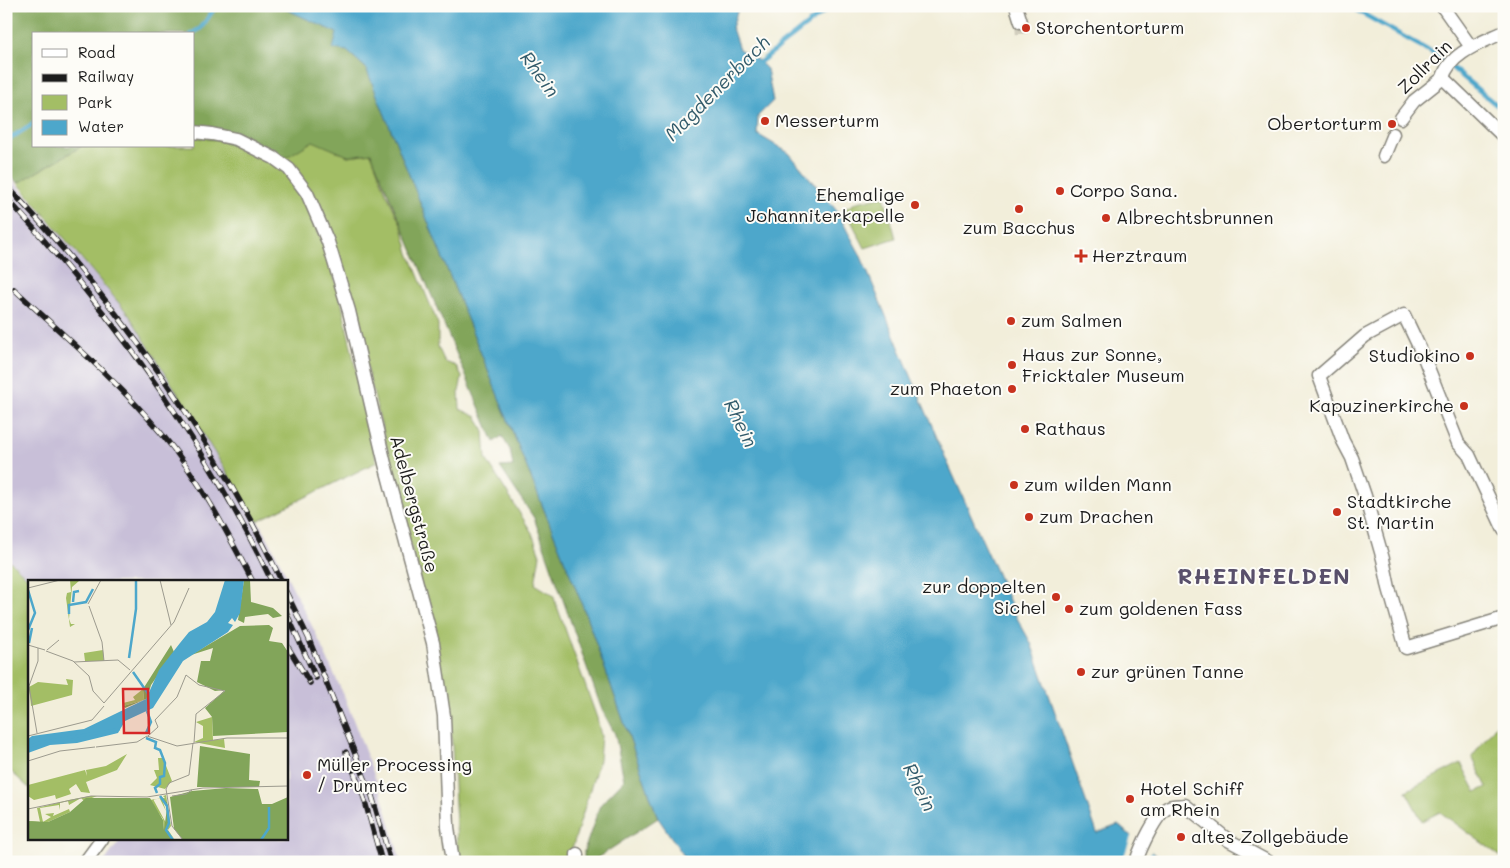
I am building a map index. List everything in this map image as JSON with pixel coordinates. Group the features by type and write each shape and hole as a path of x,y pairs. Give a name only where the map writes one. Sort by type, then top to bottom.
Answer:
{"street":[{"path":"1016,6 1021,22"},
{"path":"1442,6 1471,47"},
{"name":"Zollrain","path":"1401,118 1414,101 1444,75 1456,58 1471,47 1504,32"},
{"path":"1444,75 1504,137"},
{"name":"Adelbergstraße","path":"195,132 236,139 274,158 289,168 307,194 324,234 350,311 385,464 433,644 444,716 448,827 453,862"},
{"path":"1384,156 1393,134"},
{"path":"1504,530 1469,455 1458,443 1423,355 1404,315 1365,336 1319,376 1365,496 1383,559 1388,588 1406,648 1504,618"},
{"path":"1136,862 1142,845 1160,816 1168,808 1185,805 1228,840 1268,862"},
{"path":"85,862 101,840"}],"shaded area":[{"path":"6,172 129,315 266,534 316,634 345,698 382,796 401,862 104,862 120,840 288,840 288,580 30,580 11,561 6,567"}],"green space":[{"path":"6,6 279,6 338,33 347,51 366,68 582,604 658,818 591,862 584,862 584,851 600,805 624,780 615,734 602,710 534,518 500,467 513,466 510,450 502,436 494,442 371,153 348,156 313,141 277,163 219,140 195,137 195,32 32,32 32,148 79,148 18,183 6,172"},
{"path":"195,137 219,140 277,163 300,189 315,222 339,291 377,462 257,521 129,315 18,183 79,148 195,148"},
{"path":"313,140 348,156 371,153 402,227 409,253 438,324 438,347 445,362 456,366 462,377 459,392 460,409 477,417 484,432 486,459 532,533 540,555 535,584 553,595 597,718 601,736 599,760 568,862 496,862 495,859 484,862 482,857 458,862 450,706 345,277 282,158"},
{"path":"884,196 896,238 865,248 845,209 857,202"},
{"path":"10,561 30,580 28,580 28,787 6,767 6,567"},
{"path":"1504,714 1504,859 1440,812 1422,821 1406,791 1461,763 1476,792 1487,787 1472,757"}],"water":[{"name":"Rhein","path":"279,6 739,6 732,28 739,49 759,61 767,69 773,101 758,116 757,134 789,153 836,210 860,254 946,459 1017,618 1031,643 1097,833 1118,825 1166,862 688,862 658,818 582,604 366,68 347,51 333,49 337,33"}],"pier":[{"path":"1132,834 1152,850 1148,862 1122,862"}],"waterway":[{"path":"194,32 201,28 216,6"},
{"name":"Magdenerbach","path":"755,66 831,6"},
{"name":"Magdenerbach","path":"1349,6 1438,56 1500,108"},
{"path":"6,141 32,124"}],"tunnel":[{"path":"1021,22 1022,37"}],"railway":[{"path":"6,185 86,276 159,373 225,475 255,528 281,580"},
{"path":"6,197 82,286 153,380 217,478 271,580"},
{"path":"14,289 108,376 144,413 175,450 200,486 252,580"},
{"path":"288,596 308,637 372,796 391,862"},
{"path":"288,616 316,678"},
{"path":"288,647 310,683"},
{"path":"346,752 364,798 382,862"}],"place":[{"name":"Storchentorturm","path":"1026,28"},
{"name":"Messerturm","path":"765,121"},
{"name":"Obertorturm","path":"1392,124"},
{"name":"Corpo Sana.","path":"1060,191"},
{"name":"Ehemalige Johanniterkapelle","path":"915,205"},
{"name":"zum Bacchus","path":"1019,209"},
{"name":"Albrechtsbrunnen","path":"1106,218"},
{"name":"Herztraum","path":"1081,256"},
{"name":"zum Salmen","path":"1011,321"},
{"name":"Studiokino","path":"1470,356"},
{"name":"Haus zur Sonne, Fricktaler Museum","path":"1012,365"},
{"name":"zum Phaeton","path":"1012,389"},
{"name":"Kapuzinerkirche","path":"1464,406"},
{"name":"Rathaus","path":"1025,429"},
{"name":"zum wilden Mann","path":"1014,485"},
{"name":"Stadtkirche St. Martin","path":"1337,512"},
{"name":"zum Drachen","path":"1029,517"},
{"name":"zur doppelten Sichel","path":"1056,597"},
{"name":"zum goldenen Fass","path":"1069,609"},
{"name":"zur grünen Tanne","path":"1081,672"},
{"name":"Müller Processing / Drumtec","path":"307,775"},
{"name":"Hotel Schiff am Rhein","path":"1130,799"},
{"name":"altes Zollgebäude","path":"1181,837"}],"district":[{"name":"RHEINFELDEN","path":"1264,576"}]}
